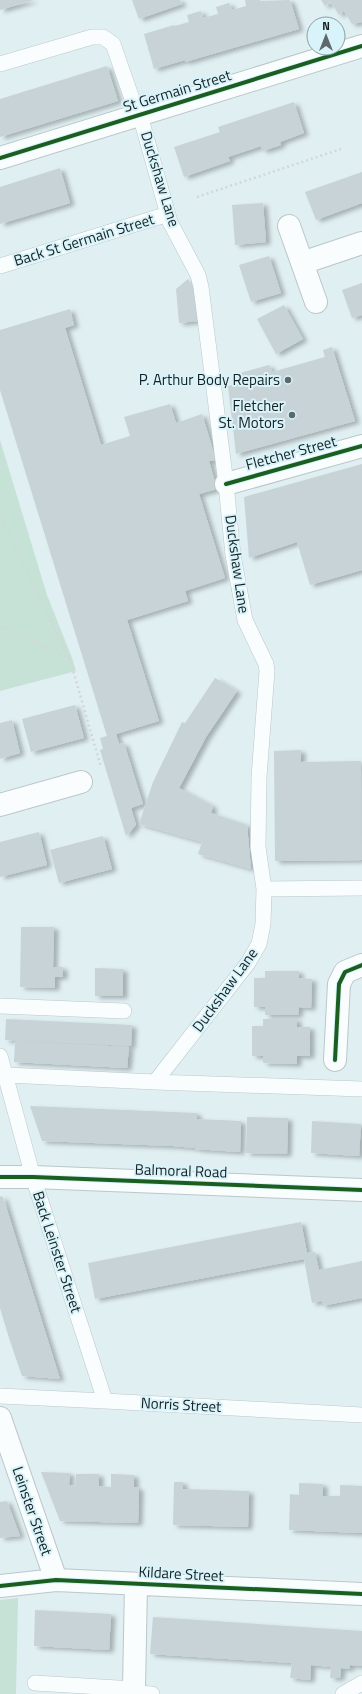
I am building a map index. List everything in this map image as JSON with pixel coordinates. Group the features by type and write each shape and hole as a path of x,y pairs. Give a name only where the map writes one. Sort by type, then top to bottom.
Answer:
{"street":[{"name":"St Germain Street","path":"0,158 362,46"},
{"path":"289,226 316,302"},
{"path":"302,263 362,243"},
{"name":"Fletcher Street","path":"226,484 362,446"},
{"path":"0,805 82,782"},
{"path":"335,1060 339,984 345,972 362,965"},
{"name":"Balmoral Road","path":"0,1177 362,1190"},
{"name":"Leinster Street","path":"0,1418 8,1463 56,1580"},
{"name":"Kildare Street","path":"0,1586 56,1580 362,1594"},
{"path":"136,1584 140,1693"}],"lane":[{"name":"Duckshaw Lane","path":"0,64 92,36 104,37 113,44 139,115 170,222 198,275 201,287 226,484 233,554 245,620 266,664 267,671 259,778 258,831 258,846 264,889 263,924 258,944 248,963 155,1082"},
{"name":"Back St Germain Street","path":"0,266 168,214"},
{"path":"264,889 362,888"},
{"path":"0,1006 124,1011"},
{"name":"Back Leinster Street","path":"0,1056 33,1177 104,1401"},
{"path":"6,1075 362,1089"},
{"name":"Norris Street","path":"0,1396 362,1415"},
{"path":"343,1694 362,1682"},
{"path":"35,1683 140,1693"}],"path":[{"path":"197,197 340,149"},
{"path":"0,516 70,660 104,776 82,782"},
{"path":"0,626 70,660"}],"green space":[{"path":"0,440 47,595 76,671 0,691"},
{"path":"18,1598 16,1694 0,1694 0,1600"}],"building":[{"path":"0,0 34,0 0,10"},
{"path":"132,0 180,0 182,4 139,19"},
{"path":"245,0 290,0 299,29 185,62 185,60 154,69 144,34 189,22 187,15 201,11 203,18 218,14 216,7 229,3 232,10 246,6"},
{"path":"321,0 362,0 362,22 352,24 344,11 339,15 331,2 325,6"},
{"path":"107,66 118,101 0,137 0,99"},
{"path":"294,102 304,133 280,142 281,145 263,151 261,146 228,157 230,161 184,177 174,147 220,132 218,127"},
{"path":"60,168 70,203 0,224 0,187"},
{"path":"362,172 362,203 316,220 305,192"},
{"path":"263,203 266,242 235,245 232,205"},
{"path":"269,256 281,293 251,302 239,265"},
{"path":"188,279 194,287 197,321 179,323 176,289"},
{"path":"362,283 362,315 352,318 342,290"},
{"path":"284,305 303,339 276,354 257,319"},
{"path":"70,309 74,325 65,328 101,445 130,436 124,417 170,404 176,423 202,414 216,460 209,461 217,489 199,494 225,578 185,591 188,601 127,620 159,721 116,734 119,744 124,743 143,804 131,808 136,825 126,836 100,750 103,749 100,738 107,736 0,390 0,330"},
{"name":"Fletcher St. Motors","path":"332,347 355,421 236,454 228,386 242,382 240,373 269,365 272,372 325,357 323,350"},
{"path":"362,464 362,570 310,585 297,542 249,558 244,497"},
{"path":"215,678 237,691 206,737 179,788 213,806 211,813 247,825 251,869 198,854 202,842 139,824 153,782 182,722 185,723"},
{"path":"75,705 84,738 31,752 22,719"},
{"path":"12,720 20,753 0,759 0,723"},
{"path":"301,750 301,762 361,761 362,860 275,861 274,751"},
{"path":"39,832 47,865 0,877 0,842"},
{"path":"103,836 112,869 59,883 50,850"},
{"path":"21,927 54,927 53,967 63,967 63,977 55,977 55,988 20,987"},
{"path":"95,968 123,969 123,996 95,996"},
{"path":"265,971 299,971 299,978 312,979 311,1008 299,1007 298,1015 265,1015 265,1007 254,1007 254,978 265,978"},
{"path":"6,1019 132,1025 131,1046 5,1040"},
{"path":"263,1019 297,1019 297,1027 310,1027 310,1056 297,1056 297,1064 263,1063 263,1056 252,1056 252,1026 263,1026"},
{"path":"15,1041 129,1047 127,1068 14,1062"},
{"path":"30,1106 197,1113 197,1119 241,1121 240,1152 173,1146 42,1141"},
{"path":"247,1117 288,1118 287,1154 246,1153"},
{"path":"312,1121 361,1124 359,1156 311,1153"},
{"path":"0,1196 3,1197 60,1379 22,1376 9,1338 0,1308"},
{"path":"301,1222 307,1253 315,1252 319,1270 362,1261 362,1298 322,1306 322,1301 312,1303 304,1259 95,1299 88,1263"},
{"path":"41,1472 70,1473 69,1485 75,1486 76,1474 99,1474 99,1486 104,1487 111,1487 111,1474 134,1475 134,1487 139,1488 138,1523 60,1521"},
{"path":"174,1482 183,1482 183,1489 249,1491 248,1527 173,1525"},
{"path":"299,1483 323,1484 323,1496 340,1496 340,1485 362,1486 362,1533 289,1530 290,1494 299,1495"},
{"path":"7,1501 20,1536 0,1538 0,1502"},
{"path":"35,1610 111,1614 109,1650 34,1646"},
{"path":"153,1617 362,1631 362,1666 350,1665 349,1669 341,1668 340,1678 330,1678 331,1667 311,1665 310,1680 290,1678 292,1663 150,1654"}],"cycle path":[{"path":"0,158 362,46"},
{"path":"226,484 362,446"},
{"path":"335,1060 339,984 345,972 362,965"},
{"path":"0,1177 362,1190"},
{"path":"0,1586 56,1580 362,1594"}],"place":[{"name":"P. Arthur Body Repairs","path":"288,380"},
{"name":"Fletcher St. Motors","path":"292,415"}]}
